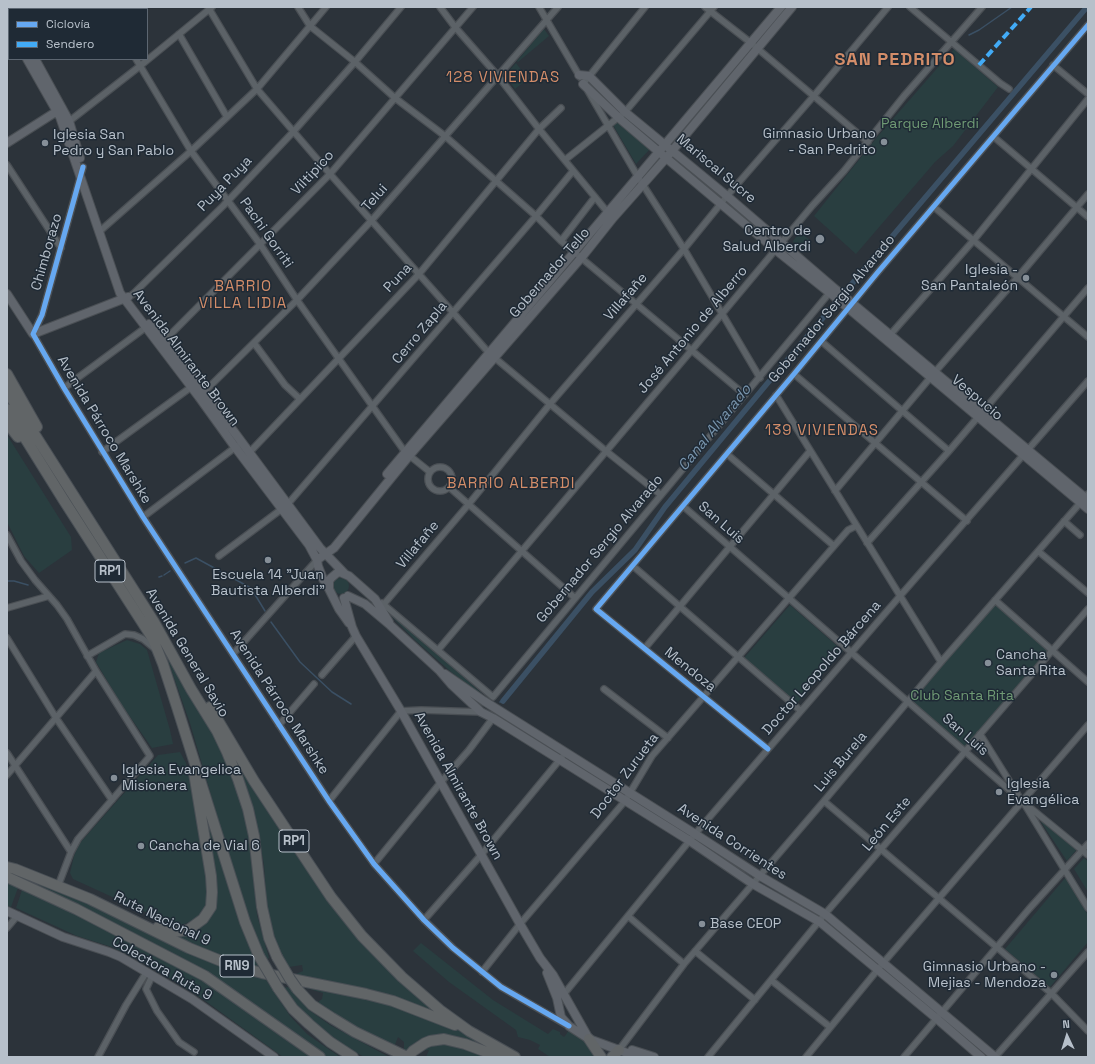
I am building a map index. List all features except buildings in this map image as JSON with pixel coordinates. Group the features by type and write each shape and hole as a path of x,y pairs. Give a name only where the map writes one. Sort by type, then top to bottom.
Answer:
{"highway":[{"path":"7,374 75,497"},
{"name":"Avenida General Savio","path":"7,391 154,622 191,689 217,731 238,779 248,809 254,836 261,902 265,923 271,946 277,957 297,989 312,1004 355,1032 408,1057"},
{"name":"Avenida General Savio","path":"7,409 63,499 149,631 160,654 190,745"},
{"path":"7,423 39,469 63,499"},
{"name":"RP1","path":"154,622 200,691 254,781 343,913 376,952 402,977 440,1010 469,1031"},
{"path":"90,899 103,901 169,931 178,932 188,930 198,924 207,914 212,902 211,876 190,745"},
{"path":"190,745 245,922 259,956 278,988 293,1009 330,1042 353,1057"},
{"name":"Ruta Nacional 9","path":"10,866 90,899 189,948 231,965 393,1001 469,1031"},
{"name":"Ruta Nacional 9","path":"7,877 76,909 205,976 320,1057"},
{"name":"RN9","path":"469,1031 514,1057"},
{"path":"587,1036 601,1057"},
{"path":"408,1057 423,1044 430,1041 444,1040 465,1044 500,1057"}],"street":[{"path":"298,7 310,26 355,62 395,98 445,136 536,216 561,241 745,395"},
{"path":"102,229 191,151 258,89 326,7"},
{"name":"Puya Puya","path":"34,334 134,294 228,200 294,131 401,7"},
{"path":"440,7 455,27 498,76 539,129 610,215"},
{"name":"Viltipico","path":"162,344 330,174 473,7"},
{"path":"539,7 580,75 583,84 608,126 684,249 760,378"},
{"name":"Telui","path":"202,394 297,300 372,220 558,7"},
{"path":"583,84 645,7"},
{"path":"706,7 712,9 868,142"},
{"name":"Gobernador Tello","path":"641,180 666,144 781,7"},
{"name":"Gobernador Tello","path":"233,654 317,560 334,548 407,454 578,255 610,215 641,180 667,157 792,7"},
{"name":"Villafañe","path":"384,604 468,505 550,404 684,249 721,203 814,96 888,7"},
{"path":"910,7 1009,89"},
{"name":"José Antonio de Alberro","path":"438,650 868,142 904,96 982,7"},
{"path":"148,59 210,8 258,89 330,174 491,355 661,495"},
{"path":"565,160 622,115 712,9"},
{"name":"Gobernador Sergio Alvarado","path":"596,609 794,374 850,305 1088,25"},
{"path":"179,34 227,117"},
{"name":"Avenida Almirante Brown","path":"28,60 60,109"},
{"name":"Avenida Almirante Brown","path":"35,60 60,109 83,167 120,293 126,298 202,394 285,507 317,560 322,579 401,711 540,958"},
{"name":"Pachi Gorriti","path":"137,60 191,151 260,244 297,300 373,407 407,454 430,472"},
{"path":"66,123 147,60"},
{"path":"1054,65 1088,94"},
{"path":"580,75 589,76"},
{"name":"Mariscal Sucre","path":"589,76 622,115 660,152 776,250 832,290"},
{"name":"Mariscal Sucre","path":"583,84 622,115 666,144 782,242 832,290"},
{"path":"890,334 973,240 1088,99"},
{"name":"Puna","path":"247,455 418,274 539,129 561,108"},
{"path":"7,143 60,109"},
{"name":"Avenida Almirante Brown","path":"66,123 81,176 102,229"},
{"path":"994,137 1088,216"},
{"path":"7,165 61,248"},
{"name":"Chimborazo","path":"34,334 42,315 83,167"},
{"name":"Cerro Zapla","path":"219,556 285,507 373,407 574,171"},
{"path":"835,491 933,374 1088,194"},
{"path":"561,241 595,197"},
{"path":"934,207 1065,316 1088,337"},
{"path":"867,542 949,451 1088,288"},
{"path":"832,290 850,305"},
{"name":"Gobernador Sergio Alvarado","path":"492,697 832,290"},
{"name":"Avenida Párroco Marshke","path":"7,294 34,334 102,452 143,517 329,801 374,864 424,920 453,948 482,972 514,995 587,1036 618,1051 638,1057"},
{"path":"7,300 18,312"},
{"name":"Vespucio","path":"850,305 890,334 933,374"},
{"name":"Vespucio","path":"850,305 1025,452 1085,498 1088,509"},
{"path":"64,388 148,326"},
{"path":"821,341 949,451"},
{"path":"254,343 285,385 300,399"},
{"path":"794,374 967,521"},
{"name":"Doctor Leopoldo Bárcena","path":"564,994 695,834 1088,381"},
{"path":"102,452 195,385"},
{"path":"776,395 941,662"},
{"path":"143,517 239,444"},
{"path":"645,648 810,451"},
{"path":"726,454 834,546"},
{"path":"440,467 448,470 452,476 449,487 443,491 435,490 428,480 430,472 433,469 440,467"},
{"path":"449,487 575,598"},
{"name":"Luis Burela","path":"618,1051 684,964 941,662 1085,498"},
{"name":"San Luis","path":"683,506 1022,801 1088,855"},
{"name":"Avenida Almirante Brown","path":"285,507 325,554 344,573"},
{"path":"1064,521 1080,535"},
{"name":"Doctor Zurueta","path":"482,972 520,924 625,800 652,756 848,530 856,526"},
{"path":"7,535 21,561 67,620 96,671 150,756 80,836 71,852 58,886"},
{"path":"1038,551 1088,593"},
{"path":"633,566 801,711"},
{"path":"337,573 344,573 352,579 354,587 352,592 346,597 337,598 330,591 329,581 337,573"},
{"name":"Avenida Corrientes","path":"352,579 375,599 390,625"},
{"path":"7,608 49,596"},
{"path":"346,597 352,627"},
{"name":"Avenida Corrientes","path":"346,597 365,604 390,625 439,670 451,684 481,712 690,841 753,884 820,922 878,970 995,1057"},
{"path":"375,599 384,604 492,697 492,706"},
{"path":"995,600 1088,682"},
{"name":"Mendoza","path":"596,609 768,749"},
{"name":"León Este","path":"708,1057 825,914 1088,609"},
{"path":"88,656 122,635 134,635 146,641 160,654"},
{"path":"322,675 356,636"},
{"path":"7,638 56,718 112,800"},
{"name":"Avenida Corrientes","path":"439,670 492,706 760,876 825,914 884,962 980,1057"},
{"path":"7,775 96,671"},
{"path":"279,725 314,684"},
{"path":"604,689 668,738"},
{"path":"329,801 401,711 421,710 481,712"},
{"path":"374,864 440,782 469,750 493,718"},
{"path":"806,1057 884,962 1088,725"},
{"path":"980,734 1088,908"},
{"path":"424,920 481,855 566,752"},
{"path":"7,753 71,852"},
{"path":"824,801 1052,994 1088,1031"},
{"path":"904,1057 1029,909 1088,844"},
{"name":"Colectora Ruta 9","path":"7,911 63,937 121,957 192,999 274,1057"},
{"path":"7,928 18,915"},
{"path":"628,916 684,964"},
{"path":"695,951 755,1000"},
{"path":"995,1057 1088,952"},
{"path":"540,958 553,975 587,1036"},
{"path":"540,958 557,998 561,1017 566,1023 572,1018 574,1014 573,1010"},
{"path":"149,974 146,989 157,1011 179,1042 194,1052"},
{"path":"98,1057 126,1005 149,974"},
{"path":"771,980 830,1027"},
{"name":"Avenida Párroco Marshke","path":"618,1051 654,1057"}],"green space":[{"path":"544,29 549,36 518,62 517,61"},
{"name":"Parque Alberdi","path":"954,49 998,87 953,146 935,162 856,254 814,216 878,136"},
{"path":"516,63 528,79 515,89 505,75"},
{"path":"618,121 650,149 636,164 613,125"},
{"path":"800,232 811,241 803,252 795,245 793,241"},
{"path":"7,435 71,537 72,550 39,573 24,556 7,522"},
{"path":"338,578 344,578 349,583 347,592 344,594 338,594 333,589 333,583"},
{"name":"Club Santa Rita","path":"995,604 1050,648 965,747 911,701"},
{"path":"790,605 843,651 797,703 744,658"},
{"path":"391,615 438,654 489,700 476,692 451,672 416,641"},
{"path":"127,640 140,644 147,650 173,744 152,748 121,704 96,662 99,653"},
{"path":"169,660 221,743 249,827 257,915 269,958 265,960 254,934 237,884 190,723 168,661"},
{"path":"180,752 186,763 205,859 208,899 203,911 196,919 182,925 167,922 73,879 70,873 74,856 79,844 158,755"},
{"path":"239,763 322,890 448,1019 358,987 297,977 296,974 303,971 302,965 289,967 282,958 275,941 267,907 264,865 255,814"},
{"path":"200,785 232,900 259,967 224,958 174,936 212,911"},
{"path":"1041,822 1043,822 1077,849 1067,861"},
{"path":"1084,858 1088,861 1088,892 1074,869"},
{"path":"22,877 33,879 265,978 290,1016 307,1034 340,1057 326,1057 174,955"},
{"path":"1066,877 1088,915 1088,942 1050,987 1005,949"},
{"path":"7,881 19,885 11,907 7,906"},
{"path":"23,887 210,984 310,1057 283,1057 204,1000 135,958 112,947 77,936 16,908"},
{"path":"421,943 493,1000 548,1034 553,1029 560,1032 560,1034 564,1037 569,1030 586,1040 595,1057 550,1057 538,1049 540,1045 530,1040 518,1037 516,1030 449,982 413,951"},
{"path":"302,984 388,1003 450,1026 501,1053 461,1037 446,1035 422,1038 407,1051 404,1050 404,1042 398,1037 394,1047 353,1026 317,1003 322,999 323,993 303,987"},
{"path":"288,987 309,1010 330,1025 389,1057 364,1057 336,1041 292,1001 282,988"},
{"path":"440,1041 492,1057 426,1057 429,1050 418,1051"}],"waterway":[{"path":"969,35 979,30 1012,7"},
{"name":"Canal Alvarado","path":"503,701 592,592 635,550 665,507 766,385 1087,7"},
{"path":"185,563 196,558 251,588 265,611"},
{"path":"164,575 170,571"},
{"path":"7,581 14,581 28,585"},
{"path":"271,622 300,662 332,692 351,704"}],"marked path":[{"path":"979,65 1031,7"}],"cycle path":[{"path":"768,749 596,609 878,272 1088,25"},
{"path":"83,167 42,315 33,334 64,388 143,517 329,801 374,864 424,920 453,948 501,987 569,1026"}],"place":[{"name":"Gimnasio Urbano - San Pedrito","path":"884,142"},
{"name":"Iglesia San Pedro y San Pablo","path":"45,143"},
{"name":"Centro de Salud Alberdi","path":"820,239"},
{"name":"Iglesia - San Pantaleón","path":"1026,278"},
{"name":"Escuela 14 \"Juan Bautista Alberdi\"","path":"268,560"},
{"name":"Cancha Santa Rita","path":"988,663"},
{"name":"Iglesia Evangelica Misionera","path":"114,778"},
{"name":"Iglesia Evangélica","path":"999,792"},
{"name":"Cancha de Vial 6","path":"141,846"},
{"name":"Base CEOP","path":"702,924"},
{"name":"Gimnasio Urbano - Mejias - Mendoza","path":"1054,975"}],"district":[{"name":"SAN PEDRITO","path":"895,60"},
{"name":"128 VIVIENDAS","path":"503,78"},
{"name":"BARRIO VILLA LIDIA","path":"243,296"},
{"name":"139 VIVIENDAS","path":"822,431"},
{"name":"BARRIO ALBERDI","path":"511,484"}]}
